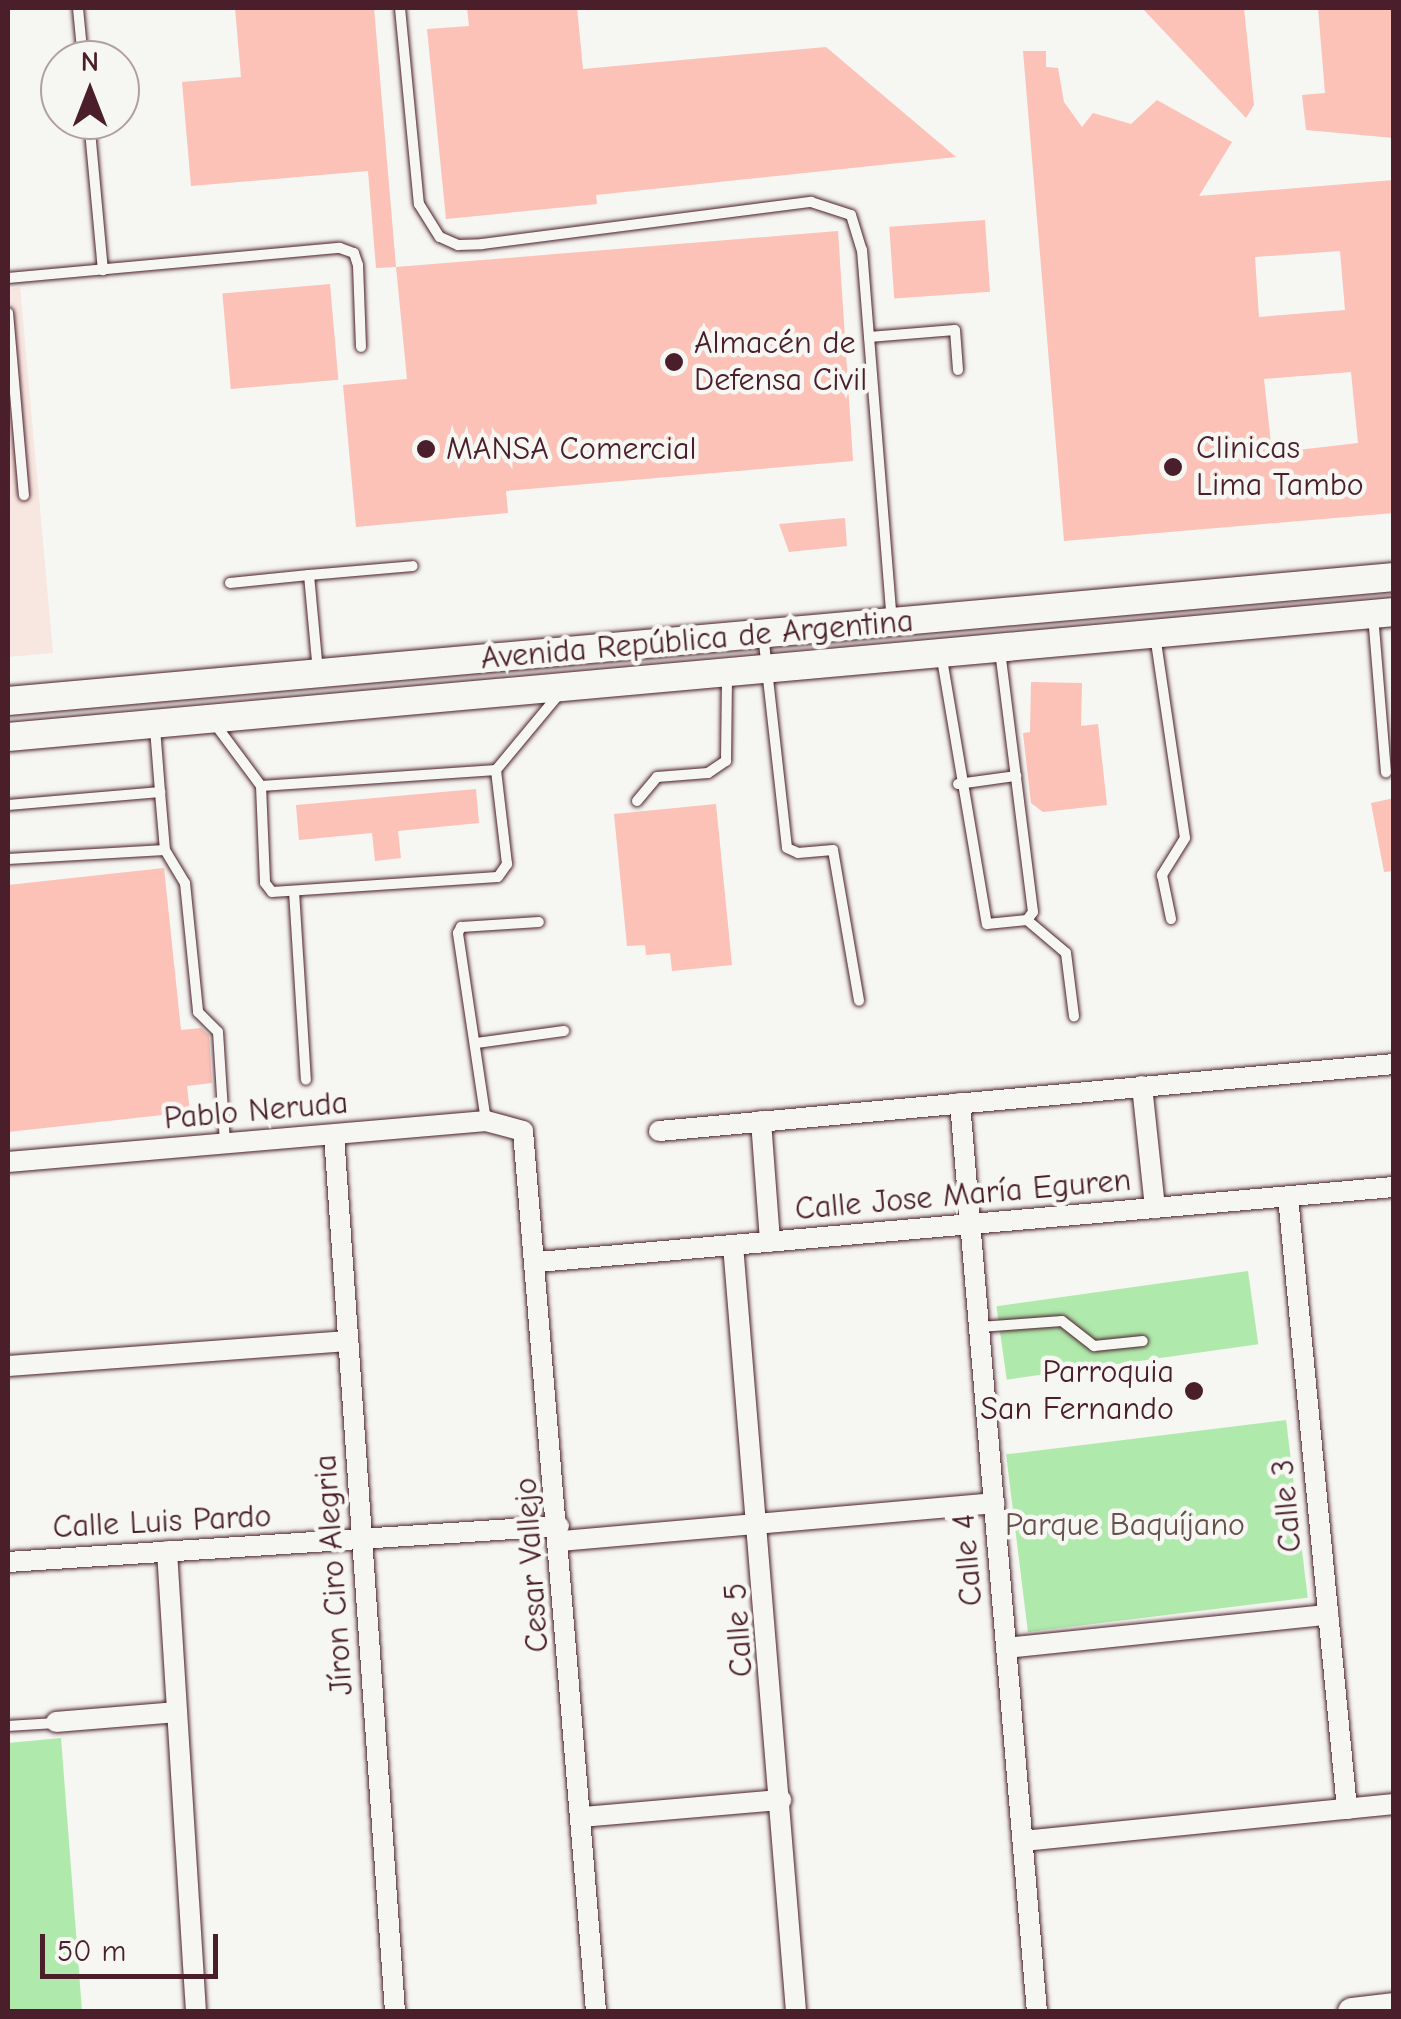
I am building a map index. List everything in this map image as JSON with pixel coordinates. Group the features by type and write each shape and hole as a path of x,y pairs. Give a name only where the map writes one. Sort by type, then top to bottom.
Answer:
{"main road":[{"name":"Avenida República de Argentina","path":"8,700 1394,577"},
{"name":"Avenida República de Argentina","path":"8,737 1383,613"},
{"path":"1352,2012 1394,2008"}],"street":[{"path":"660,1131 1394,1064"},
{"path":"1142,1086 1155,1208"},
{"name":"Calle 4","path":"960,1102 1037,2012"},
{"path":"760,1121 770,1242"},
{"name":"Pablo Neruda","path":"8,1162 509,1122"},
{"name":"Cesar Vallejo","path":"509,1122 524,1131 538,1262 596,2012"},
{"name":"Jíron Ciro Alegria","path":"334,1135 396,2012"},
{"name":"Calle Jose María Eguren","path":"538,1262 1394,1187"},
{"name":"Calle 3","path":"1288,1197 1347,1809"},
{"name":"Calle 5","path":"733,1245 760,1523 796,2012"},
{"path":"8,1366 348,1342"},
{"name":"Calle Luis Pardo","path":"8,1562 760,1523 994,1503"},
{"path":"168,1551 196,2012"},
{"path":"1006,1648 1328,1614"},
{"path":"56,1722 178,1712"},
{"path":"582,1816 782,1800"},
{"path":"1023,1841 1394,1804"}],"lane":[{"path":"78,8 81,40"},
{"path":"400,8 419,204 440,238 482,244 811,202 836,206 859,230 892,622"},
{"path":"91,140 103,270"},
{"path":"8,278 340,248 354,253 358,265 361,347"},
{"path":"8,313 24,495"},
{"path":"868,337 955,330 958,370"},
{"path":"230,582 414,566"},
{"path":"309,576 318,673"},
{"path":"1383,613 1379,687 1386,772"},
{"path":"763,633 787,848 798,854 832,850 859,1002"},
{"path":"1155,634 1185,838 1162,875 1171,919"},
{"path":"1000,648 1032,900 1027,920"},
{"path":"941,653 958,784 982,920 1027,920 1066,953 1074,1016"},
{"path":"637,801 643,786 657,777 708,773 726,761 727,672"},
{"path":"1379,687 1394,686"},
{"path":"261,786 496,770 565,687"},
{"path":"212,719 261,786 264,883 272,892 498,877 507,864 496,770"},
{"path":"154,724 165,850 185,883 198,1012 213,1020 218,1032 225,1144"},
{"path":"958,784 1016,776"},
{"path":"8,806 160,792"},
{"path":"8,859 165,850"},
{"path":"294,891 306,1080"},
{"path":"486,1121 461,928 538,922"},
{"path":"476,1043 564,1031"},
{"path":"978,1327 1062,1320 1094,1346 1143,1341"},
{"path":"8,1726 56,1722"}],"shaded area":[{"path":"20,287 53,653 8,657 8,289"}],"green space":[{"path":"1248,1271 1258,1344 1007,1380 996,1306"},
{"name":"Parque Baquíjano","path":"1286,1420 1308,1598 1028,1632 1006,1454"},
{"path":"61,1738 82,2011 8,2011 8,1743"}],"building":[{"path":"235,8 374,8 396,267 376,268 368,171 191,186 182,82 241,77"},
{"path":"467,8 577,8 583,69 826,47 956,157 596,195 597,204 446,219 427,29 469,26"},
{"path":"1142,8 1244,8 1254,105 1246,118"},
{"path":"1318,8 1394,8 1394,138 1306,130 1302,95 1325,93"},
{"path":"1023,51 1046,51 1046,67 1058,68 1064,102 1082,127 1093,113 1131,124 1157,100 1232,142 1199,196 1394,180 1394,513 1064,541","holes":["1340,251 1345,310 1259,317 1255,257","1351,372 1358,443 1272,453 1264,379"]},
{"path":"985,220 990,292 894,299 889,227"},
{"name":"Almacén de Defensa Civil","path":"838,231 853,461 506,491 508,513 356,527 343,385 407,379 396,267"},
{"path":"330,284 338,380 231,389 222,293"},
{"path":"845,518 847,546 789,552 779,524"},
{"path":"1031,682 1082,683 1081,726 1098,724 1107,805 1043,812 1031,803 1023,733 1030,732"},
{"path":"476,789 479,823 398,831 401,858 375,861 372,833 299,840 296,805"},
{"path":"1394,798 1394,871 1384,872 1371,803"},
{"path":"716,804 732,965 672,971 670,953 646,955 645,945 627,946 614,814"},
{"path":"164,868 181,1030 201,1028 209,1035 212,1083 187,1086 190,1112 8,1132 8,885"}],"place":[{"name":"Almacén de Defensa Civil","path":"674,362"},
{"name":"MANSA Comercial","path":"426,449"},
{"name":"Clinicas Lima Tambo","path":"1173,467"},
{"name":"Parroquia San Fernando","path":"1194,1391"}]}
